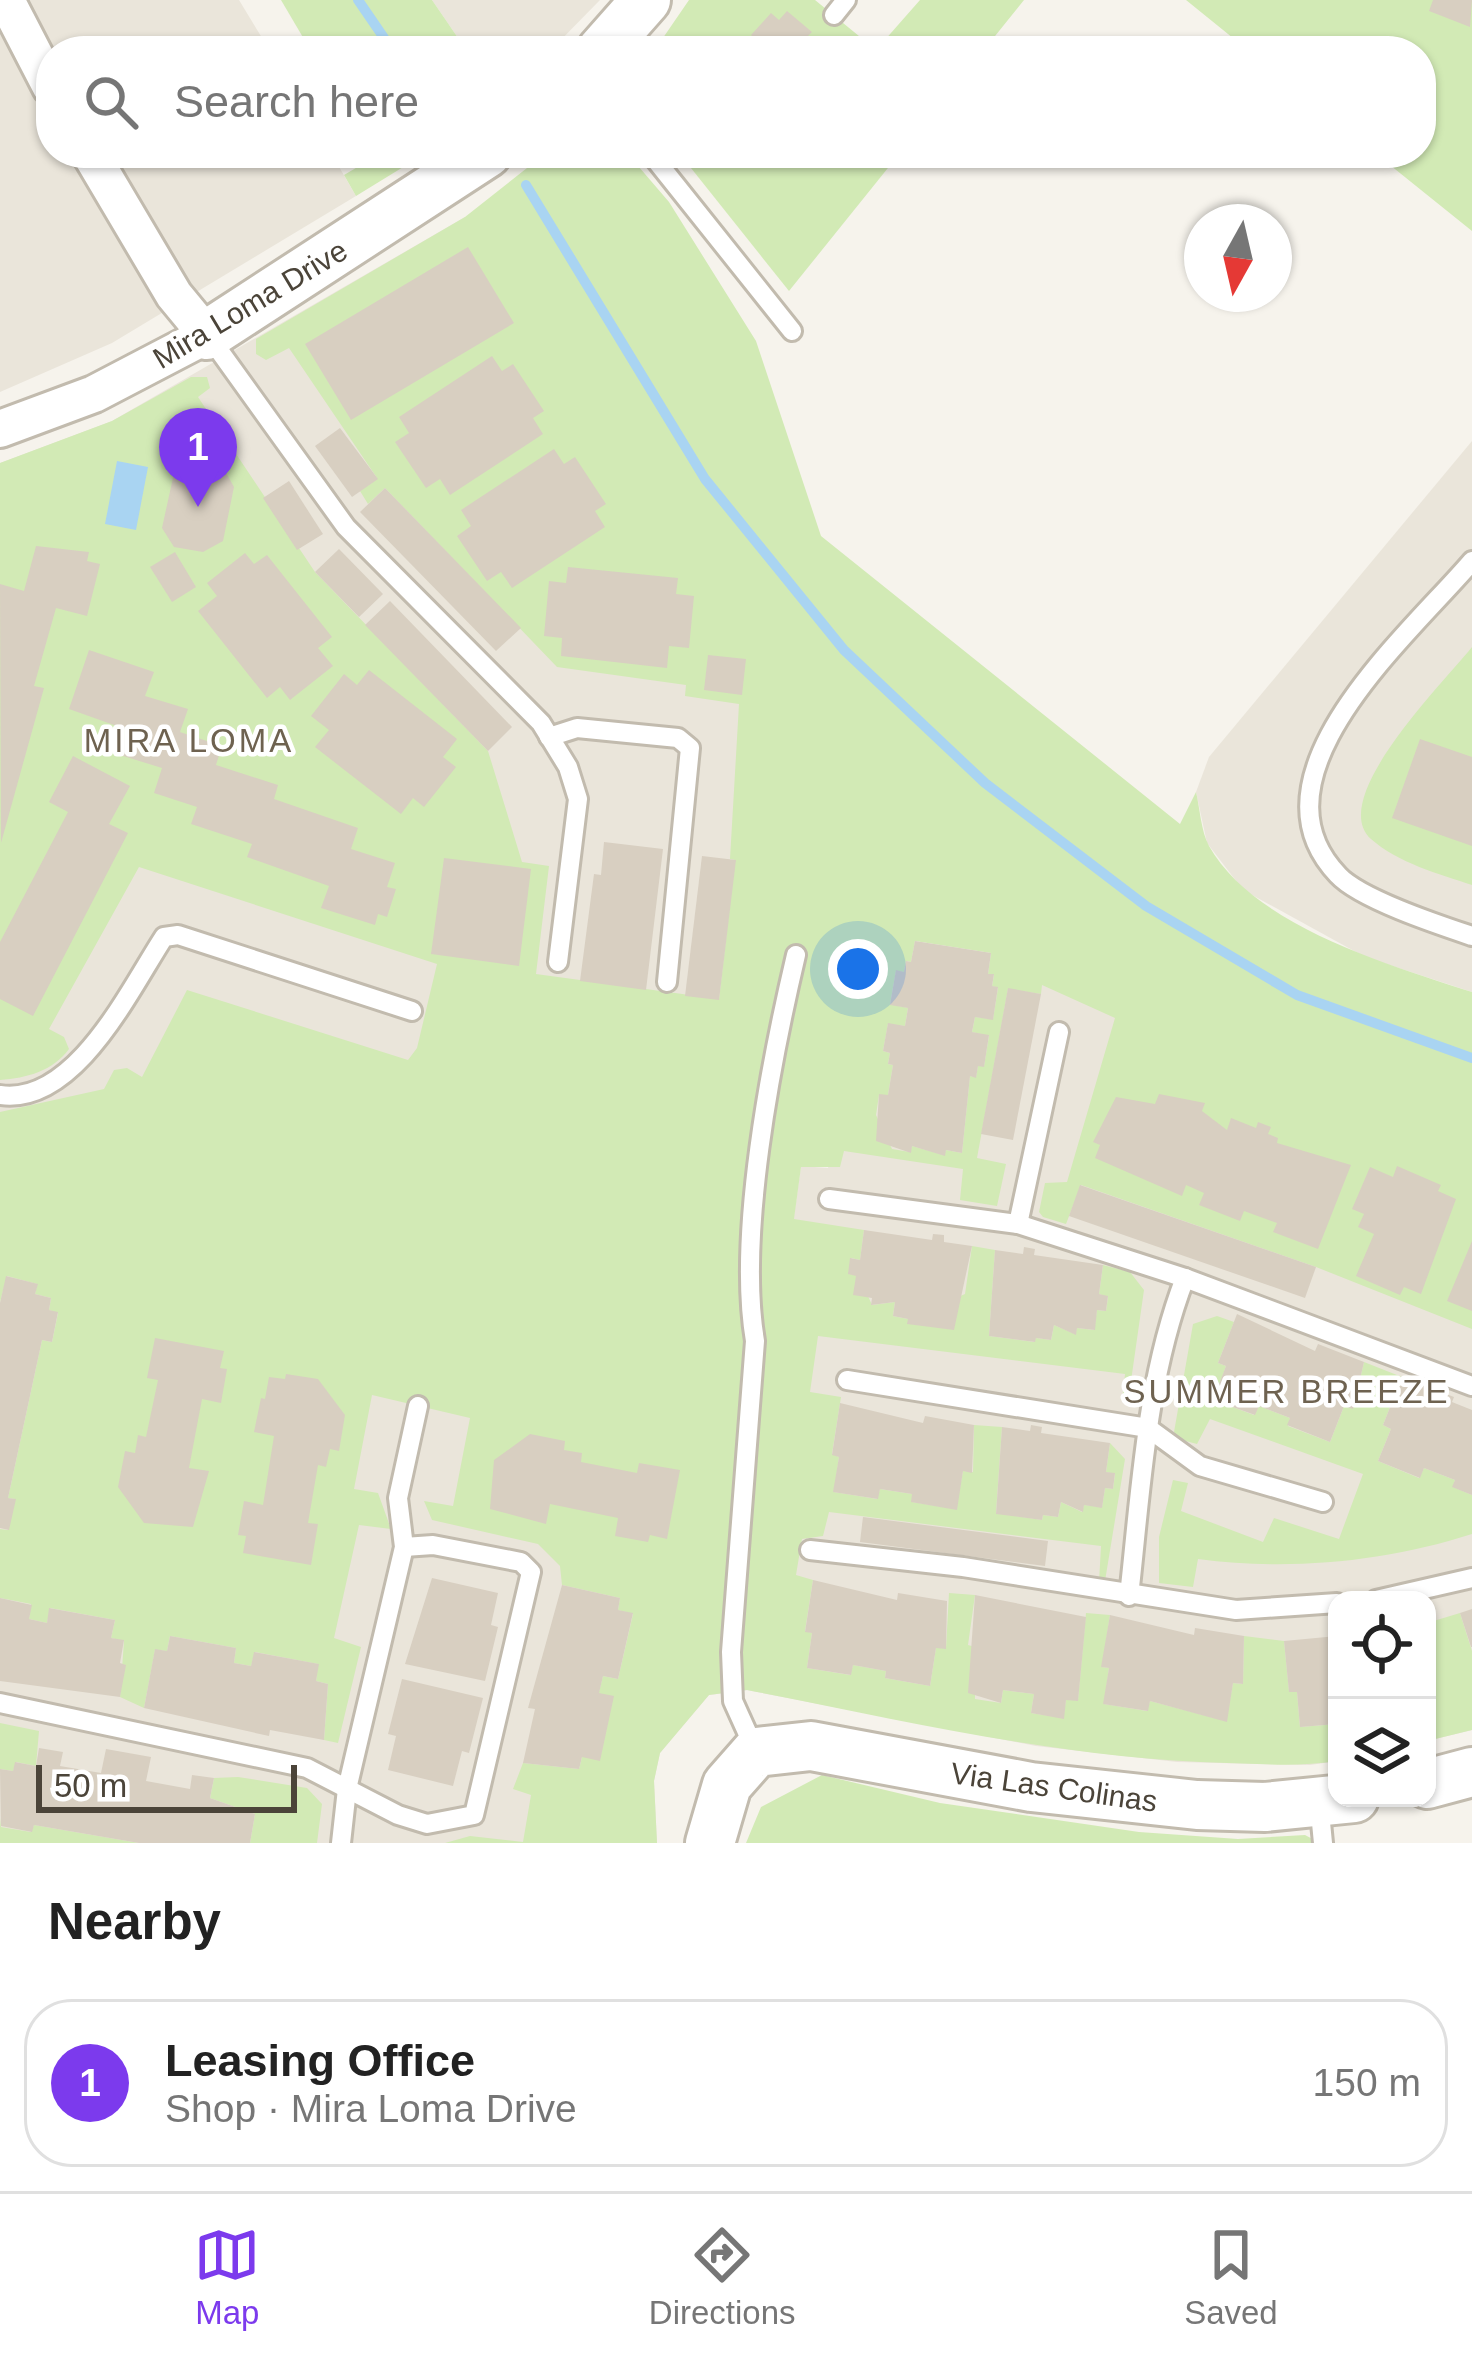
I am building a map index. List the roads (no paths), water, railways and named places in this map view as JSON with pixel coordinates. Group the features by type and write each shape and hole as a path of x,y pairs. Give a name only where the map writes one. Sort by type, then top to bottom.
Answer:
{"street":[{"path":"6,0 36,58"},
{"path":"614,36 643,1"},
{"path":"99,168 174,295 207,334"},
{"name":"Mira Loma Drive","path":"0,429 94,394 207,334 465,168"},
{"name":"Via Las Colinas","path":"756,1752 811,1746 1031,1787 1332,1814"},
{"path":"710,1843 727,1785 756,1752"},
{"path":"1436,1782 1472,1772"}],"lane":[{"path":"662,168 792,331"},
{"path":"207,334 346,527 549,737 568,767 578,799 559,962"},
{"path":"1472,561 1342,714 1315,760 1306,797 1311,839 1341,879 1472,936"},
{"path":"549,737 577,728 678,738 690,748 667,982"},
{"path":"0,1096 37,1090 86,1055 164,937 178,935 412,1011"},
{"path":"756,1752 733,1701 731,1652 755,1340 749,1303 754,1221 775,1042 796,955"},
{"path":"1018,1224 1059,1032"},
{"path":"829,1199 1018,1224 1185,1278 1472,1386"},
{"path":"1129,1596 1148,1428 1169,1320 1185,1278"},
{"path":"848,1380 1148,1428 1200,1466 1323,1502"},
{"path":"340,1843 347,1789 404,1547 398,1498 418,1406"},
{"path":"0,1703 307,1768 427,1824 473,1815 531,1572 521,1562 433,1546 404,1547"},
{"path":"810,1550 963,1567 1236,1610 1328,1604"},
{"path":"1415,1591 1472,1578"}],"water":[{"path":"117,461 148,467 136,530 105,524"}],"waterway":[{"path":"358,0 383,36"},
{"path":"526,185 705,479 844,650 985,783 1146,906 1297,995 1472,1058"}],"place":[{"name":"Leasing Office","path":"198,507"}],"district":[{"name":"MIRA LOMA","path":"189,740"},
{"name":"SUMMER BREEZE","path":"1287,1391"}]}
